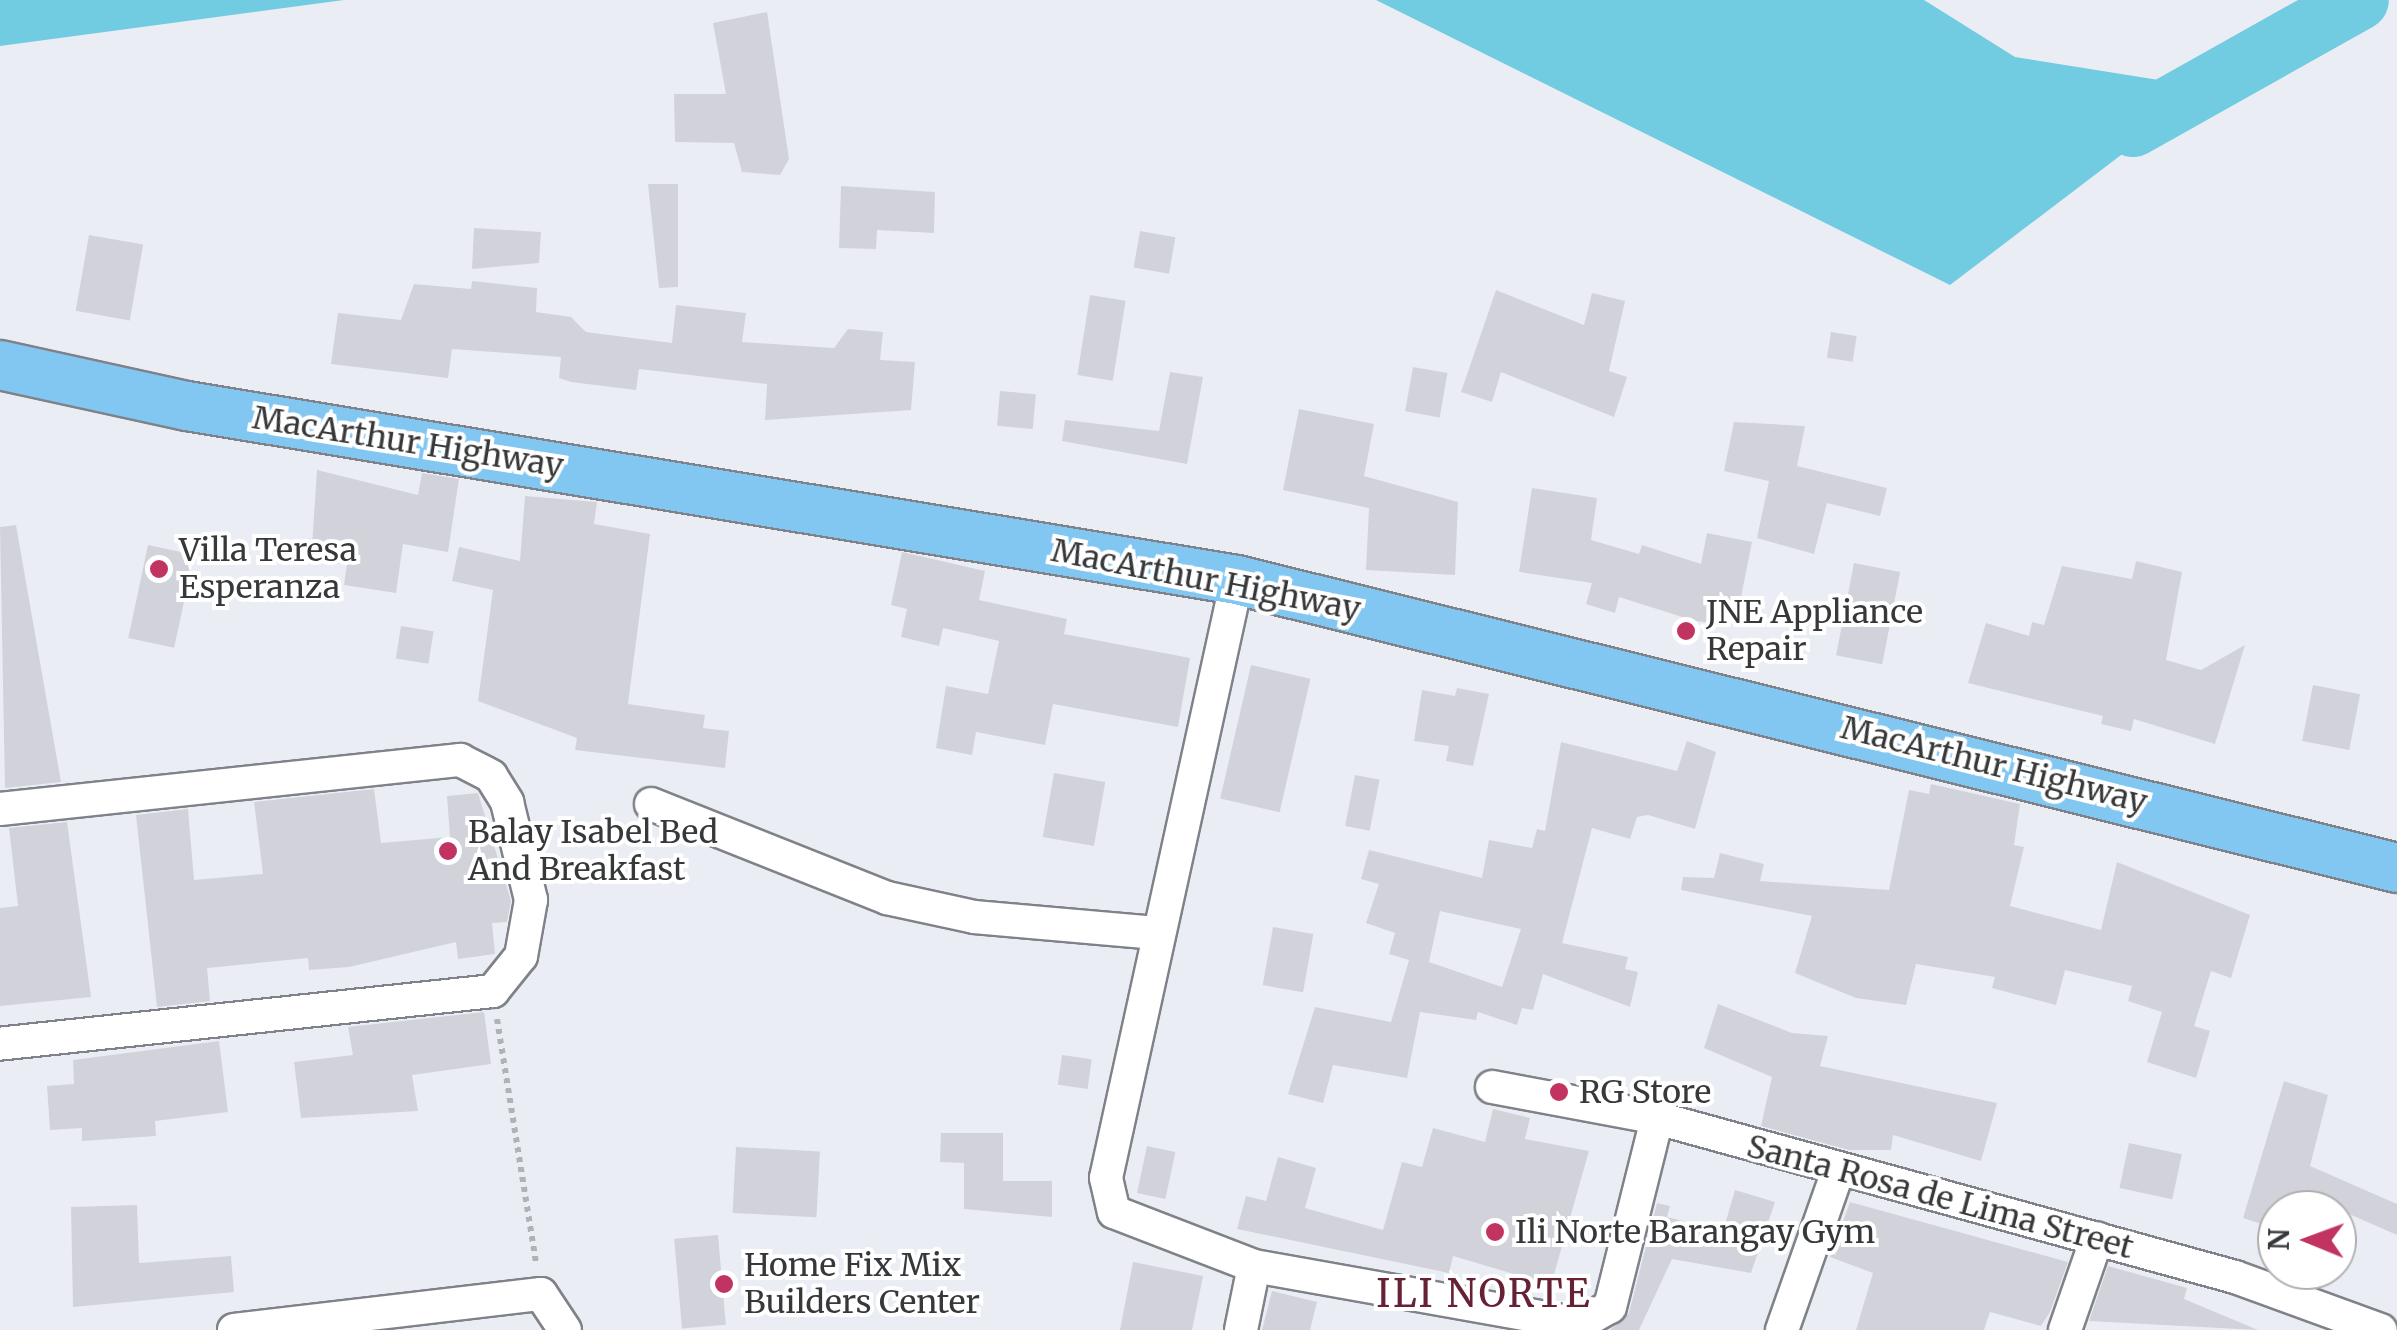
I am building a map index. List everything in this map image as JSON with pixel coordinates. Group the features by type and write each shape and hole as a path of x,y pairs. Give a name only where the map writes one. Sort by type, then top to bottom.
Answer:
{"highway":[{"name":"MacArthur Highway","path":"0,365 187,406 1237,580 2397,868"}],"street":[{"path":"1237,580 1156,934 1109,1196 1127,1223 1254,1266 1580,1324 1610,1307 1658,1118"},
{"path":"0,809 460,760 491,776 507,802 531,900 521,956 493,991 0,1044"},
{"path":"651,804 887,898 974,917 1156,934"},
{"name":"Santa Rosa de Lima Street","path":"1492,1087 1658,1118 1837,1174 2097,1238 2381,1330"},
{"path":"1782,1330 1837,1174"},
{"path":"2065,1330 2097,1238"},
{"path":"1241,1330 1254,1266"},
{"path":"234,1330 540,1294 565,1330"}],"path":[{"path":"493,991 540,1294"}],"water":[{"path":"0,0 344,0 0,46"},
{"path":"1376,0 1924,0 2015,57 2209,88 1950,285"}],"building":[{"path":"767,12 789,159 780,175 742,172 734,143 675,142 674,94 726,94 713,23"},
{"path":"648,184 678,184 678,287 659,288"},
{"path":"841,186 935,192 934,233 877,230 876,249 839,248"},
{"path":"474,228 541,232 539,263 472,269"},
{"path":"1140,231 1175,237 1169,274 1134,267"},
{"path":"89,235 143,245 130,320 76,311"},
{"path":"472,281 537,288 536,312 571,317 586,332 672,343 676,305 746,313 742,342 834,348 848,329 883,332 880,360 915,362 911,410 765,420 767,384 639,369 636,390 571,382 559,378 561,357 452,349 448,378 331,364 338,313 401,320 414,284 471,289"},
{"path":"1496,290 1584,325 1592,293 1625,301 1609,371 1627,377 1614,417 1501,372 1492,402 1461,392"},
{"path":"1090,295 1126,301 1113,381 1077,375"},
{"path":"1831,332 1857,336 1853,362 1827,358"},
{"path":"1413,367 1447,373 1440,417 1405,411"},
{"path":"1170,372 1203,377 1187,464 1062,441 1065,420 1159,431"},
{"path":"1000,391 1036,394 1033,429 997,426"},
{"path":"1299,409 1374,424 1364,476 1458,502 1455,575 1366,570 1369,508 1283,490"},
{"path":"1734,422 1805,426 1797,466 1887,488 1880,516 1827,503 1814,554 1757,538 1769,481 1724,471"},
{"path":"317,470 418,495 422,473 459,479 448,552 403,544 396,593 344,585 347,564 311,561"},
{"path":"1532,488 1597,498 1591,540 1639,554 1642,545 1701,564 1707,533 1752,542 1738,612 1715,608 1713,623 1695,621 1619,597 1615,613 1586,604 1592,583 1519,572"},
{"path":"525,496 597,502 594,524 650,534 628,704 705,715 703,728 729,731 725,768 575,750 577,738 478,701 493,590 452,581 459,547 520,561"},
{"path":"16,525 61,782 5,788 0,527"},
{"path":"148,545 194,555 174,648 128,638"},
{"path":"902,552 985,571 979,600 1067,619 1064,634 1190,658 1178,727 1053,704 1045,745 976,732 972,755 936,748 946,686 988,694 999,641 943,628 939,646 901,637 907,609 891,605"},
{"path":"2136,561 2182,572 2166,660 2201,670 2245,645 2215,744 2134,719 2131,731 2101,724 2103,716 1968,683 1986,623 2029,636 2032,622 2044,625 2062,566 2132,579"},
{"path":"1854,563 1900,572 1882,664 1836,655"},
{"path":"401,626 434,631 428,664 396,659"},
{"path":"1251,665 1310,679 1280,812 1220,798"},
{"path":"2313,685 2360,694 2349,750 2302,741"},
{"path":"1457,688 1489,694 1473,766 1446,761 1449,746 1414,741 1422,690 1455,696"},
{"path":"1687,741 1716,752 1695,829 1648,815 1637,817 1630,839 1592,828 1562,943 1628,957 1625,969 1638,972 1630,1007 1543,974 1533,1010 1522,1008 1517,1025 1478,1012 1476,1020 1420,1012 1407,1078 1333,1065 1323,1103 1288,1094 1315,1007 1391,1022 1409,960 1389,954 1395,933 1366,923 1379,884 1361,879 1369,850 1482,878 1489,840 1532,848 1537,829 1545,831 1561,742 1677,771","holes":["1440,911 1521,929 1502,987 1429,962"]},
{"path":"1054,773 1105,782 1094,846 1043,837"},
{"path":"1355,775 1380,780 1370,831 1345,826"},
{"path":"1931,784 2020,804 2014,845 2024,847 2010,906 2101,930 2117,862 2250,915 2231,978 2211,971 2194,1026 2210,1031 2196,1078 2147,1062 2162,1012 2128,1001 2132,986 2065,970 2056,1005 1992,988 1995,977 1916,964 1906,1005 1856,998 1795,973 1812,916 1681,890 1683,877 1714,878 1720,853 1764,864 1760,881 1889,890 1909,790 1929,794"},
{"path":"374,789 381,843 450,837 447,796 478,793 511,901 507,922 492,923 495,954 458,959 456,942 349,967 309,970 308,958 207,968 210,1001 157,1007 136,815 188,809 194,880 263,874 254,802"},
{"path":"67,822 91,997 0,1006 0,908 18,906 9,828"},
{"path":"1273,927 1313,934 1303,992 1263,985"},
{"path":"1718,1004 1792,1033 1828,1036 1820,1066 1997,1103 1981,1161 1893,1135 1891,1150 1849,1150 1761,1126 1772,1077 1704,1048"},
{"path":"484,1012 491,1064 412,1075 418,1111 301,1118 294,1062 353,1055 348,1027"},
{"path":"219,1041 228,1112 155,1121 156,1136 82,1141 82,1128 50,1130 47,1086 74,1084 73,1060"},
{"path":"1062,1055 1092,1059 1088,1089 1058,1085"},
{"path":"2284,1081 2328,1095 2310,1166 2397,1204 2397,1235 2357,1217 2357,1190 2257,1190 2257,1223 2243,1218"},
{"path":"1493,1109 1530,1118 1525,1139 1589,1151 1551,1285 1453,1256 1449,1273 1237,1229 1246,1196 1266,1201 1278,1157 1316,1168 1305,1208 1383,1230 1402,1162 1422,1167 1433,1128 1485,1142"},
{"path":"941,1133 1003,1133 1003,1181 1052,1181 1052,1217 964,1209 964,1163 940,1162"},
{"path":"2129,1143 2182,1154 2172,1199 2119,1188"},
{"path":"1147,1146 1175,1152 1165,1199 1137,1193"},
{"path":"736,1147 820,1151 816,1217 733,1213"},
{"path":"1735,1190 1775,1202 1751,1273 1672,1259 1639,1330 1610,1330 1629,1313 1657,1203 1670,1206 1667,1217 1723,1231"},
{"path":"1850,1202 2068,1262 2050,1312 2041,1326 1990,1312 1984,1330 1856,1330 1873,1273 1830,1257"},
{"path":"137,1205 139,1263 231,1256 234,1292 73,1307 71,1207"},
{"path":"718,1235 726,1325 682,1328 674,1239"},
{"path":"1133,1262 1203,1276 1192,1330 1120,1330"},
{"path":"2108,1266 2187,1288 2184,1299 2258,1330 2089,1321"},
{"path":"1272,1291 1317,1302 1310,1330 1262,1330"}],"waterway":[{"path":"2133,127 2359,0"}],"place":[{"name":"Villa Teresa Esperanza","path":"159,569"},
{"name":"JNE Appliance Repair","path":"1686,631"},
{"name":"Balay Isabel Bed And Breakfast","path":"448,851"},
{"name":"RG Store","path":"1559,1092"},
{"name":"Ili Norte Barangay Gym","path":"1495,1232"},
{"name":"Home Fix Mix Builders Center","path":"724,1284"}],"district":[{"name":"ILI NORTE","path":"1484,1294"}]}
